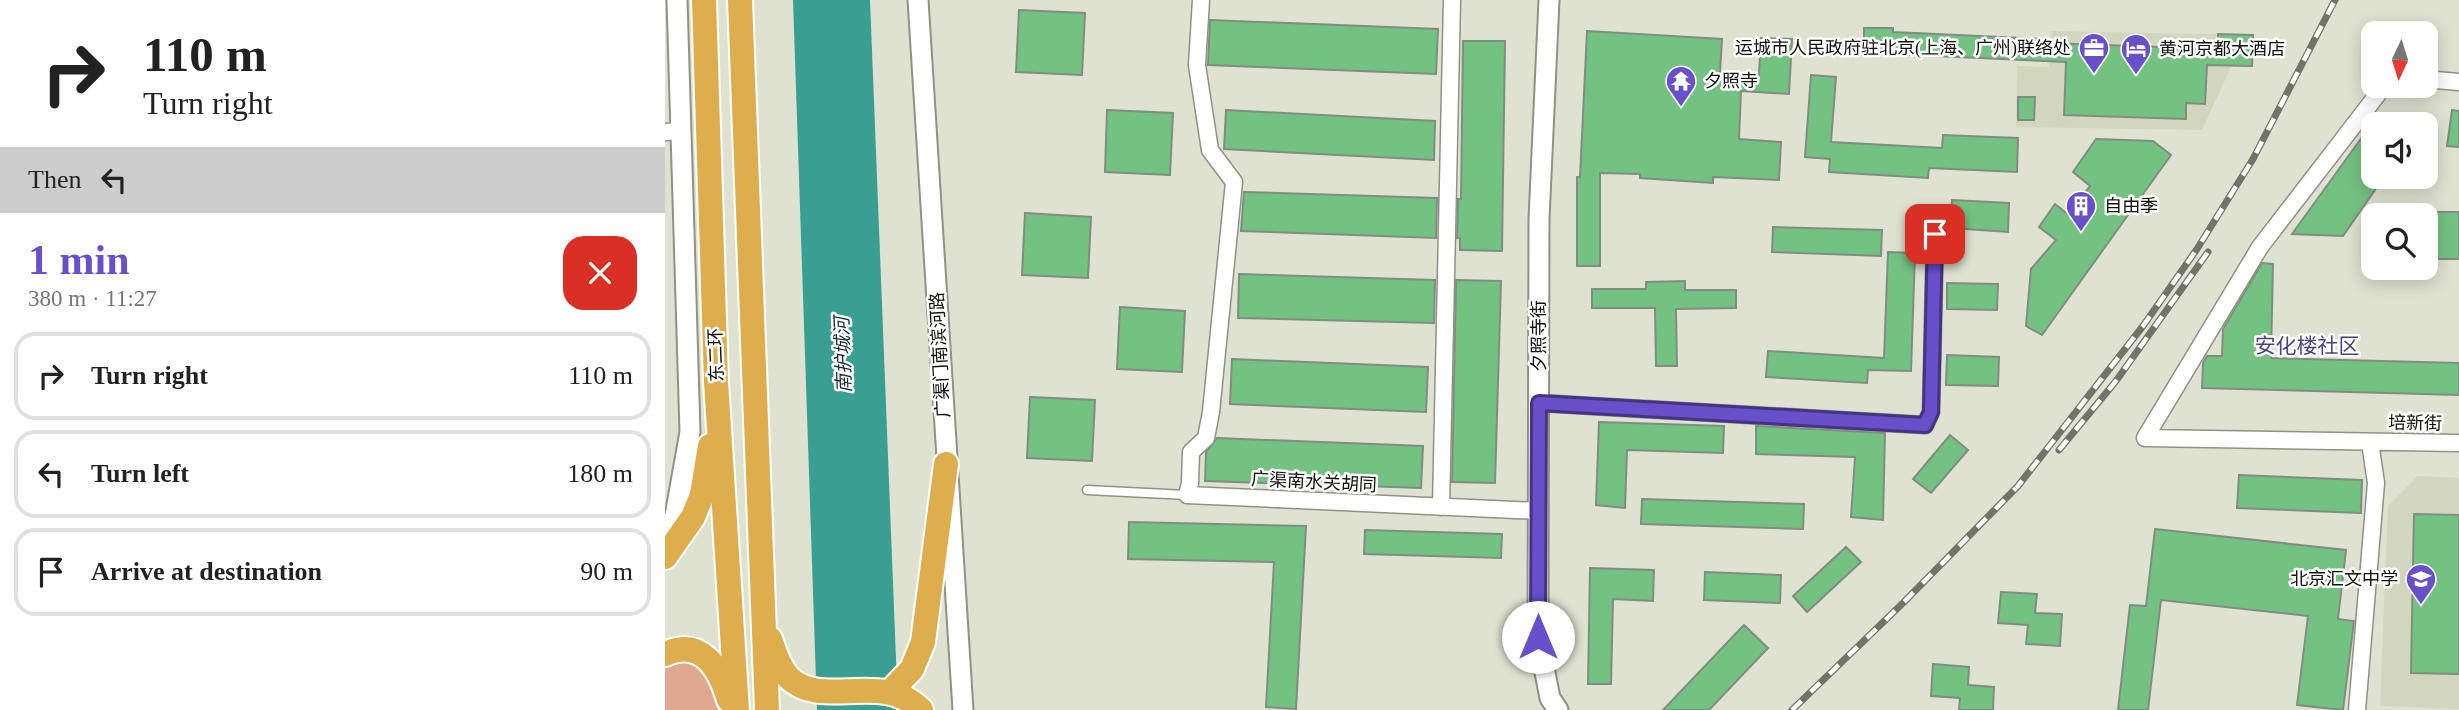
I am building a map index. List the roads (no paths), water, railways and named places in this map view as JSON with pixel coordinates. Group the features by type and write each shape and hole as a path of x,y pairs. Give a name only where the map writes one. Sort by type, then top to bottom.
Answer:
{"highway":[{"name":"东二环","path":"704,0 716,382 737,710"},
{"path":"740,0 767,710"},
{"path":"665,558 693,517 702,495 708,464 716,382"},
{"path":"890,692 912,669 923,642 946,464"},
{"path":"763,619 780,666 800,689 820,694 890,692 912,701 921,710"},
{"path":"665,654 676,649 704,655 716,668 731,710"},
{"path":"800,710 820,694"}],"street":[{"path":"665,531 675,516 690,432 673,132 677,0"},
{"name":"广渠门南滨河路","path":"918,0 963,710"},
{"path":"1187,495 1191,452 1206,438 1211,412 1234,182 1210,150 1196,65 1201,0"},
{"path":"1441,507 1452,0"},
{"name":"夕照寺街","path":"1549,0 1539,219 1538,637 1550,698 1557,710"},
{"path":"2438,80 2459,82"},
{"name":"培新街","path":"2375,98 2260,247 2145,438 2459,443"},
{"path":"1539,403 1925,425 1931,412 1935,234"},
{"path":"2357,710 2377,483 2370,442"},
{"name":"广渠南水关胡同","path":"1187,495 1539,511"}],"lane":[{"name":"广渠南水关胡同","path":"1087,490 1187,495"}],"water":[{"name":"南护城河","path":"793,0 870,0 898,710 817,710"}],"railway":[{"path":"1792,710 1904,602 2018,486 2143,326 2197,249 2253,159 2335,0"},
{"path":"2059,450 2116,381 2208,252"}],"place":[{"name":"运城市人民政府驻北京(上海、广州)联络处","path":"2094,75"},
{"name":"黄河京都大酒店","path":"2136,76"},
{"name":"夕照寺","path":"1681,108"},
{"name":"自由季","path":"2081,233"},
{"name":"北京汇文中学","path":"2421,606"}],"district":[{"name":"安化楼社区","path":"2307,346"}]}
